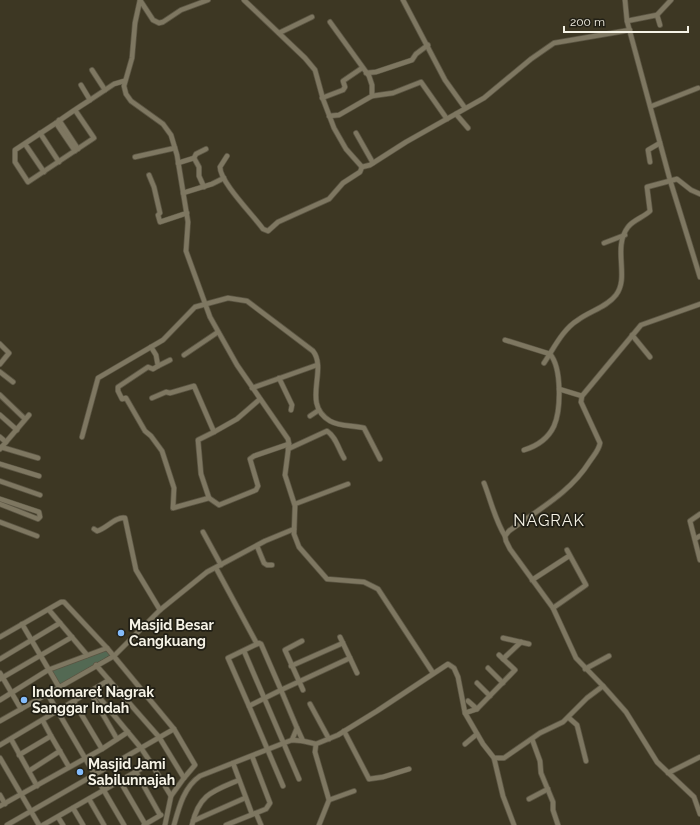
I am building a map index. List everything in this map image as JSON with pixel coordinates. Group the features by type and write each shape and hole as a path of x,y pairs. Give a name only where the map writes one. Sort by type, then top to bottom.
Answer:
{"street":[{"path":"140,0 153,20 158,23 163,22 181,10 208,0"},
{"path":"140,0 134,23 132,58 124,82 124,90 128,98 166,127 171,135 175,148 187,213 188,222 186,251 210,316 252,388 286,434 289,446 285,475 294,504 296,516 294,534 299,547 327,579 364,582 378,589 433,673"},
{"path":"244,0 315,70 322,98 342,143 362,167"},
{"path":"404,0 445,80 465,108"},
{"path":"625,0 627,21 652,106 670,180 700,277"},
{"path":"627,21 657,15 671,0"},
{"path":"657,15 660,25"},
{"path":"279,33 312,17"},
{"path":"330,22 338,31 366,73 372,85 372,96"},
{"path":"227,156 220,167 224,178 232,191 263,229 268,231 278,222 330,199 343,184 360,172 362,167 372,163 484,98 531,59 554,43 630,30"},
{"path":"366,73 376,72 412,60 416,54 428,45"},
{"path":"322,98 343,90 345,87 343,81 362,68"},
{"path":"92,70 105,90"},
{"path":"75,110 94,138 28,182 14,162 15,150 58,122 75,110 114,84 124,82"},
{"path":"329,116 339,115 372,96 393,93 421,82 447,119"},
{"path":"81,85 90,100"},
{"path":"652,106 698,88"},
{"path":"456,114 468,128"},
{"path":"58,122 77,150"},
{"path":"40,133 59,162"},
{"path":"356,133 372,163"},
{"path":"650,162 648,150 660,143"},
{"path":"25,144 44,172"},
{"path":"135,158 175,148"},
{"path":"178,163 194,158 196,154 206,149"},
{"path":"194,158 199,167 199,176 204,187"},
{"path":"149,175 154,187 160,213 158,215 160,222 187,213"},
{"path":"183,193 204,187 224,178"},
{"path":"544,363 569,326 611,301 617,294 621,287 620,256 624,235 631,224 650,211 647,187 677,178 691,190 700,194"},
{"path":"604,243 624,235"},
{"path":"82,437 98,378 151,348 167,337 195,307 207,305 228,298 247,301 315,354 317,365 315,396 319,410 327,418 336,423 364,428 375,454 380,459"},
{"path":"505,536 509,531 568,489 581,475 598,449 600,442 582,404 582,396 632,335 644,324 700,304"},
{"path":"184,355 218,332"},
{"path":"632,335 650,357"},
{"path":"506,340 550,354 557,367 559,389 554,425 540,443 524,450"},
{"path":"0,344 9,353 0,364"},
{"path":"151,348 156,355 158,366"},
{"path":"170,360 154,368 148,367 118,387 118,391 122,399 126,398 145,431 151,436 162,451 174,488 173,508 209,498"},
{"path":"252,388 317,365"},
{"path":"0,372 13,382"},
{"path":"279,378 292,405 291,410"},
{"path":"152,398 166,392 170,393 194,386 214,432"},
{"path":"559,389 582,396"},
{"path":"0,395 27,417 1,448 38,458"},
{"path":"260,399 237,419 198,440 201,474 209,498 219,505 256,490 258,486 250,459 254,456 289,446 327,431 336,441 336,446 344,458"},
{"path":"310,416 319,410"},
{"path":"0,415 17,430"},
{"path":"0,437 6,442"},
{"path":"0,464 39,476"},
{"path":"0,481 40,495"},
{"path":"484,483 495,509 498,524 508,545 553,608 576,658 626,712 653,758 668,773 690,791 696,800 700,814"},
{"path":"294,504 348,484"},
{"path":"0,499 41,514 38,519 0,504"},
{"path":"700,514 690,521 700,558"},
{"path":"94,529 97,531 100,530 119,518 125,518 136,570 160,610"},
{"path":"0,522 37,536"},
{"path":"0,722 96,665 114,656 160,610 194,581 257,546 294,529"},
{"path":"203,532 258,644 261,644 303,741"},
{"path":"695,539 700,536"},
{"path":"257,546 266,565 272,565"},
{"path":"553,608 586,585 566,550"},
{"path":"532,580 569,556"},
{"path":"0,637 61,602 64,602 107,648 174,729 195,765 171,796 165,825"},
{"path":"49,610 87,655"},
{"path":"0,658 60,623"},
{"path":"22,624 59,687"},
{"path":"21,709 1,677 72,637"},
{"path":"340,637 357,673"},
{"path":"503,638 529,644"},
{"path":"302,640 285,649 291,666 303,690"},
{"path":"465,713 477,709 515,670 501,657 521,642"},
{"path":"291,666 343,643"},
{"path":"258,644 229,657 228,660 283,786"},
{"path":"0,700 12,694 48,670 107,648"},
{"path":"244,651 299,779"},
{"path":"585,669 609,656"},
{"path":"249,706 350,658"},
{"path":"174,825 180,803 192,783 204,774 292,740 316,744 344,731 389,703 446,664 454,668 460,682 465,713 477,734 494,758 503,796 514,825"},
{"path":"96,665 159,737 184,778"},
{"path":"488,668 503,683"},
{"path":"0,745 43,721 110,680"},
{"path":"477,683 490,696"},
{"path":"494,758 504,758 532,739 569,718 587,698 603,686"},
{"path":"91,691 141,748 171,796"},
{"path":"91,691 117,739"},
{"path":"48,693 57,712 124,825"},
{"path":"468,701 477,709"},
{"path":"74,702 102,749"},
{"path":"310,704 329,738"},
{"path":"569,718 577,726 586,762"},
{"path":"43,721 69,767"},
{"path":"292,740 297,728"},
{"path":"7,825 174,729"},
{"path":"344,731 369,779 383,777 409,769"},
{"path":"0,806 102,749 128,732"},
{"path":"465,744 477,734"},
{"path":"19,754 51,736"},
{"path":"11,739 37,786"},
{"path":"532,739 540,761 541,773 553,802 553,810 558,825"},
{"path":"316,744 315,752 329,800 319,825"},
{"path":"29,770 60,752"},
{"path":"226,825 266,809 270,802 252,756"},
{"path":"668,773 700,757"},
{"path":"0,758 39,825"},
{"path":"43,825 104,792 151,763"},
{"path":"233,763 246,798 262,825"},
{"path":"136,772 160,815"},
{"path":"192,823 207,794 239,780"},
{"path":"120,782 144,825 167,812"},
{"path":"529,799 548,789"},
{"path":"329,800 354,791"},
{"path":"0,795 5,804"},
{"path":"192,823 246,798"},
{"path":"89,799 104,825"},
{"path":"73,808 83,825"},
{"path":"58,816 63,825"},
{"path":"239,820 242,825"}],"green space":[{"path":"107,648 112,654 58,686 50,670"}],"place":[{"name":"Masjid Besar Cangkuang","path":"121,633"},
{"name":"Indomaret Nagrak Sanggar Indah","path":"24,700"},
{"name":"Masjid Jami Sabilunnajah","path":"80,772"}],"district":[{"name":"NAGRAK","path":"549,520"}]}
